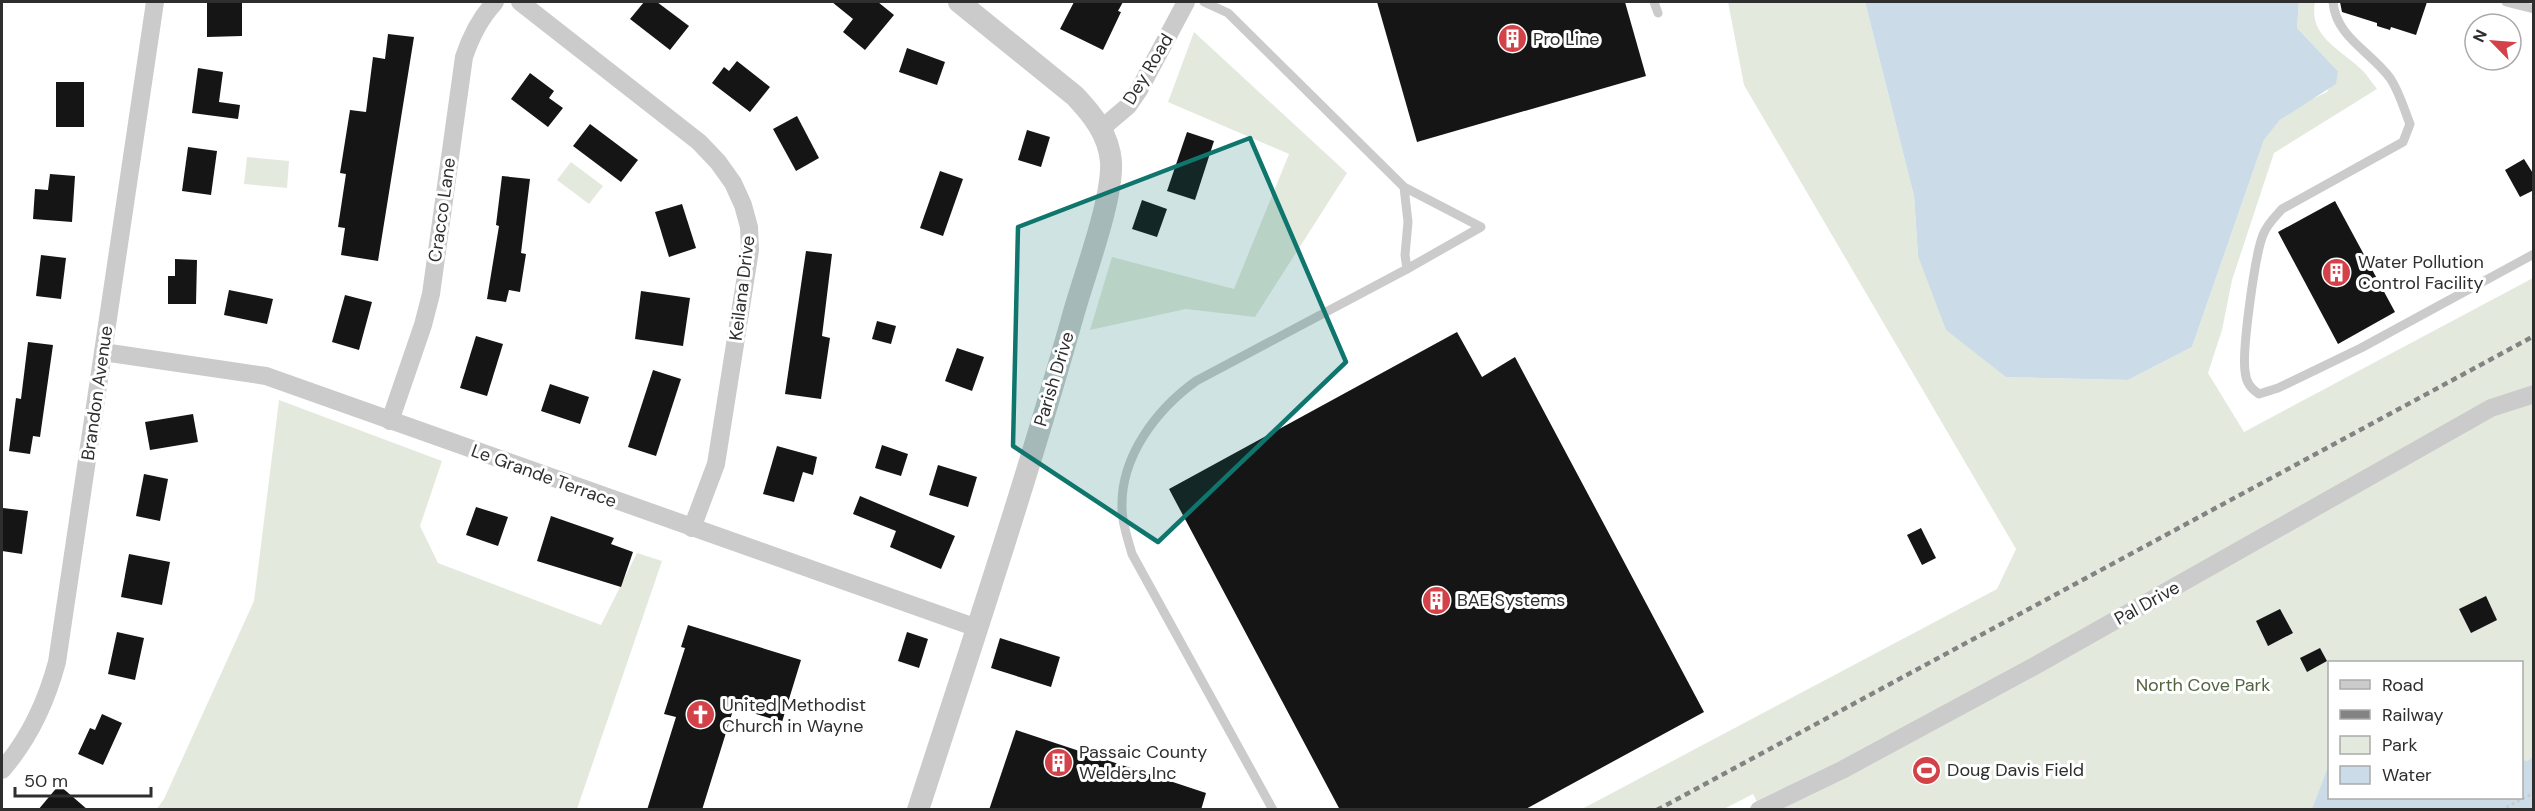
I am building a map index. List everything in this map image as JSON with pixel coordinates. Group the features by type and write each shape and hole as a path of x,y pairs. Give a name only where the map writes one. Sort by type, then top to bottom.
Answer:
{"street":[{"name":"Brandon Avenue","path":"2,770 17,753 35,725 48,694 57,662 155,2"},
{"name":"Cracco Lane","path":"390,421 423,326 431,294 464,57 483,14 495,2"},
{"name":"Keilana Drive","path":"520,2 699,142 728,176 743,205 749,227 750,250 723,428 716,464 692,528"},
{"name":"Parish Drive","path":"918,810 1057,373 1105,202 1111,164 1110,150 1101,129 1075,96 959,2"},
{"name":"Dey Road","path":"1101,129 1128,106 1139,90 1186,2"},
{"name":"Le Grande Terrace","path":"103,352 266,376 977,628"},
{"name":"Pal Drive","path":"1759,810 1842,770 2031,668 2491,408 2534,394"}],"lane":[{"path":"1204,2 1228,13 1404,187 1481,227 1196,381 1182,391 1157,416 1146,431 1126,480 1122,510 1132,554 1273,810"},
{"path":"1654,2 1658,13"},
{"path":"2332,2 2334,14 2342,30 2389,77 2410,124 2409,131 2403,142 2282,209 2271,221 2263,236 2247,332 2245,371 2248,384 2259,394 2278,388 2361,348 2534,254"},
{"path":"2506,2 2534,9"},
{"path":"1404,187 1408,222 1405,255 1407,269"}],"path":[{"path":"2501,810 2522,799"}],"highlighted area":[{"path":"1250,138 1346,362 1158,542 1013,446 1018,227"}],"green space":[{"name":"North Cove Park","path":"1728,2 1865,2 1914,196 1918,256 2006,377 2128,380 2192,347 2264,140 2280,120 2304,103 2327,92 2338,71 2297,28 2299,2 2315,2 2314,14 2322,34 2328,42 2363,71 2377,89 2274,153 2232,280 2222,330 2208,373 2244,432 2533,278 2533,809 1761,810 1753,794 1724,809 1580,810 1997,589 2016,549 1744,85"},
{"path":"1194,32 1347,173 1255,317 1186,309 1090,330 1112,257 1234,289 1289,154 1168,102"},
{"path":"247,157 289,161 287,188 244,184"},
{"path":"571,162 603,186 589,204 557,180"},
{"path":"279,400 442,461 420,526 438,563 601,625 637,553 662,561 577,809 156,810 164,799 254,601"}],"water":[{"path":"1865,2 2299,2 2297,28 2338,71 2336,84 2280,120 2264,140 2192,347 2128,380 2006,377 1946,330 1918,256 1914,196"},
{"path":"2533,757 2533,809 2312,809 2328,768 2328,799 2523,799 2523,760 2528,761"}],"building":[{"path":"207,2 242,2 242,36 207,37"},
{"path":"644,2 657,2 689,26 670,50 630,19"},
{"path":"832,2 878,2 894,15 865,50 843,32 853,19"},
{"path":"1074,2 1123,2 1118,11 1121,12 1103,50 1060,29"},
{"name":"Pro Line","path":"1377,2 1625,2 1646,76 1417,142"},
{"path":"2340,2 2427,2 2416,35 2391,27 2390,30 2377,26 2377,23 2342,12"},
{"path":"388,34 414,37 378,261 341,255 345,228 338,227 346,174 340,173 350,110 366,112 373,57 385,59"},
{"path":"907,48 945,62 937,85 899,72"},
{"path":"737,61 770,87 750,112 712,83 724,67 729,71"},
{"path":"198,68 223,72 219,102 240,105 238,119 192,113"},
{"path":"530,73 554,91 549,98 563,108 548,127 511,99"},
{"path":"56,82 84,82 84,127 56,127"},
{"path":"797,116 819,158 796,171 773,129"},
{"path":"590,124 638,160 621,182 573,146"},
{"path":"1027,130 1050,137 1041,167 1018,160"},
{"path":"1187,132 1214,141 1195,200 1167,191"},
{"path":"188,147 217,151 211,195 182,191"},
{"path":"2524,159 2534,175 2534,190 2520,197 2505,170"},
{"path":"940,171 963,179 943,236 920,228"},
{"path":"50,174 75,176 72,222 33,219 35,189 48,190"},
{"path":"502,176 530,179 521,253 526,254 520,292 509,290 506,302 487,299 499,226 496,225"},
{"path":"1142,200 1167,209 1157,237 1132,229"},
{"name":"Water Pollution Control Facility","path":"2335,201 2395,312 2338,344 2278,232"},
{"path":"682,204 696,248 669,257 655,212"},
{"path":"806,251 832,254 822,336 830,338 821,399 785,394"},
{"path":"41,255 66,258 61,299 36,296"},
{"path":"175,259 197,260 196,304 168,304 168,276 175,276"},
{"path":"229,290 273,299 267,324 224,315"},
{"path":"641,291 690,298 683,346 635,339"},
{"path":"345,295 372,302 359,350 332,342"},
{"path":"877,321 896,326 891,344 872,339"},
{"name":"BAE Systems","path":"1457,332 1482,377 1515,357 1704,712 1524,810 1340,810 1169,489"},
{"path":"476,336 503,344 487,396 460,388"},
{"path":"28,342 53,345 40,437 33,436 30,454 9,451 16,398 21,399"},
{"path":"957,348 984,357 972,391 945,381"},
{"path":"653,370 681,379 656,456 628,447"},
{"path":"550,384 589,397 580,424 541,411"},
{"path":"193,414 198,442 150,450 145,422"},
{"path":"882,445 908,454 901,476 875,468"},
{"path":"777,446 817,457 813,475 803,472 794,502 763,494"},
{"path":"938,465 977,477 968,507 929,495"},
{"path":"144,474 168,479 160,521 136,516"},
{"path":"860,496 955,536 941,569 890,547 896,531 853,514"},
{"path":"476,507 508,517 498,546 466,535"},
{"path":"3,508 28,511 22,554 2,551"},
{"path":"551,516 614,538 611,544 633,552 621,587 537,561"},
{"path":"1921,528 1936,558 1922,565 1907,535"},
{"path":"129,554 170,562 162,605 121,597"},
{"path":"2486,596 2497,620 2471,633 2459,609"},
{"path":"2280,609 2293,633 2268,646 2256,621"},
{"name":"United Methodist Church in Wayne","path":"688,625 801,660 782,722 734,707 702,810 647,810 676,717 664,714 685,648 681,647"},
{"path":"117,632 144,638 135,680 108,674"},
{"path":"907,632 928,639 919,668 898,661"},
{"path":"1000,638 1060,657 1051,687 991,668"},
{"path":"2320,648 2327,661 2307,672 2300,658"},
{"path":"102,714 122,723 103,765 78,754 90,728 95,730"},
{"name":"Passaic County Welders Inc","path":"1016,730 1206,793 1201,810 989,810"},
{"path":"59,785 88,810 38,810"}],"railway":[{"path":"1657,810 2534,336"}],"place":[{"name":"Pro Line","path":"1512,39"},
{"name":"Water Pollution Control Facility","path":"2337,272"},
{"name":"BAE Systems","path":"1436,600"},
{"name":"United Methodist Church in Wayne","path":"701,715"},
{"name":"Passaic County Welders Inc","path":"1058,762"},
{"name":"Doug Davis Field","path":"1926,770"}]}
